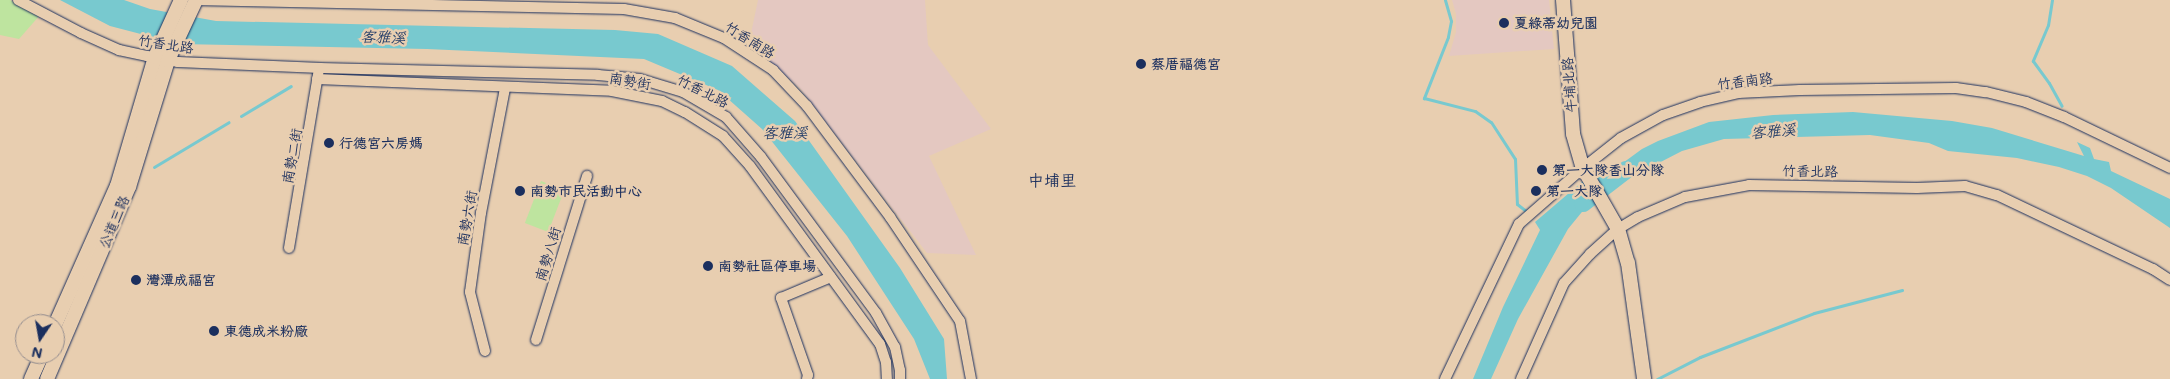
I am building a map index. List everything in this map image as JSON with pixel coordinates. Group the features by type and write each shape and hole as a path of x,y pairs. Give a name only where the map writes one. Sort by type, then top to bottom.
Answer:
{"street":[{"name":"竹香北路","path":"18,0 81,33 119,50 161,59 320,68 598,75 640,79 683,92 726,117 767,164 876,313 895,347 900,379"},
{"path":"161,59 181,0"},
{"path":"161,59 195,0"},
{"name":"竹香南路","path":"195,0 624,9 675,18 724,38 773,70 807,106 890,217 960,321 971,379"},
{"name":"牛埔北路","path":"1563,0 1573,134 1582,168 1618,229"},
{"name":"公道三路","path":"60,314 118,186 161,59"},
{"name":"公道三路","path":"47,379 129,187 161,59"},
{"name":"南勢二街","path":"289,248 320,68"},
{"name":"南勢街","path":"317,79 505,88 612,90 662,100 685,112 723,136 745,160 880,344 886,362 887,379"},
{"name":"南勢六街","path":"485,351 470,292 481,213 505,88"},
{"name":"竹香南路","path":"1445,379 1480,301 1519,224 1582,168 1621,138 1641,126 1700,102 1738,94 1800,90 1956,88 1986,92 2026,102 2170,168"},
{"name":"南勢八街","path":"536,340 587,176"},
{"name":"竹香北路","path":"1521,379 1564,283 1590,254 1618,229 1638,217 1686,197 1749,185 1917,188 1965,186 1997,195 2153,269 2170,280"},
{"path":"1618,229 1628,262 1644,379"},
{"path":"807,379 808,375 780,298 831,277"},
{"path":"31,379 38,364"}],"shaded area":[{"path":"758,0 925,0 928,45 991,129 929,156 976,255 927,253 800,88 749,43"},
{"name":"夏綠蒂幼兒園","path":"1452,0 1549,0 1554,49 1449,56 1456,32 1456,14"}],"green space":[{"path":"0,0 10,0 40,15 19,39 0,35"},
{"path":"541,181 564,190 548,232 525,223"}],"water":[{"name":"客雅溪","path":"60,0 124,0 150,9 216,21 615,30 658,34 732,66 795,121 900,268 944,339 947,379 930,379 914,339 847,236 762,129 718,90 644,59 427,49 179,44 110,26"},
{"name":"客雅溪","path":"1853,112 1952,121 1992,128 2084,156 2077,142 2090,148 2094,159 2109,162 2111,171 2170,199 2170,228 2111,188 2087,176 2059,167 2017,158 1948,151 1929,143 1870,135 1724,139 1682,151 1616,185 1604,185 1568,229 1518,319 1491,379 1473,379 1503,307 1540,230 1535,222 1596,170 1616,168 1642,149 1658,141 1709,122 1773,115"}],"waterway":[{"path":"1445,0 1451,21 1448,37 1424,98 1475,111 1491,122 1515,159 1517,204 1526,211"},
{"path":"2052,0 2048,25 2033,61 2049,83 2062,106"},
{"path":"241,116 291,86"},
{"path":"154,167 229,122"},
{"name":"客雅溪","path":"1583,203 1626,170"},
{"path":"1657,379 1700,357 1814,313 1902,290"}],"place":[{"name":"夏綠蒂幼兒園","path":"1504,23"},
{"name":"蔡厝福德宮","path":"1141,64"},
{"name":"行德宮六房媽","path":"329,143"},
{"name":"第一大隊香山分隊","path":"1542,170"},
{"name":"南勢市民活動中心","path":"520,191"},
{"name":"第一大隊","path":"1536,191"},
{"name":"南勢社區停車場","path":"708,266"},
{"name":"灣潭成福宮","path":"136,280"},
{"name":"東德成米粉廠","path":"214,331"}],"district":[{"name":"中埔里","path":"1052,180"}]}
